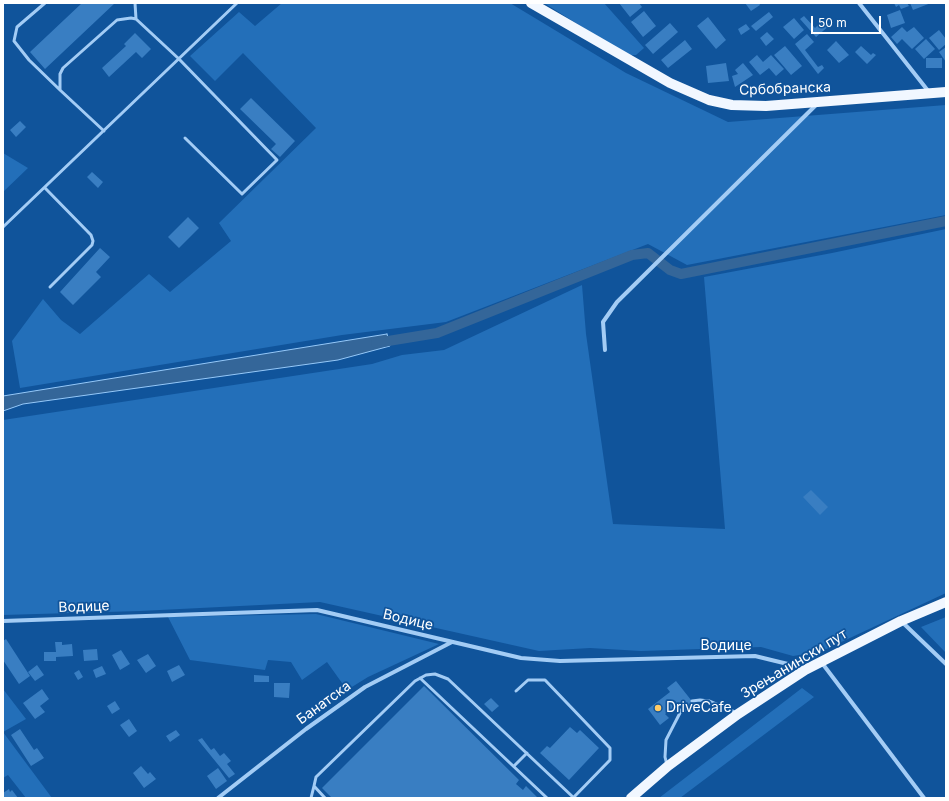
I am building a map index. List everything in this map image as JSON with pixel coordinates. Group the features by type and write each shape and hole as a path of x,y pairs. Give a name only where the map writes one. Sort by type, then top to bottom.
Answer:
{"main road":[{"name":"Србобранска","path":"531,3 670,83 709,100 732,105 759,106 946,92"},
{"name":"Зрењанински пут","path":"631,798 668,766 738,714 805,670 901,621 946,602"}],"street":[{"path":"859,3 930,94"},
{"path":"605,350 604,322 617,302 818,102"},
{"name":"Водице","path":"3,621 318,610 521,658 560,661 754,656 796,666 805,670"},
{"path":"901,621 946,664"},
{"name":"Банатска","path":"218,798 306,729 365,687 453,642"},
{"path":"821,662 924,798"}],"lane":[{"path":"45,3 17,27 14,41 29,60 104,131"},
{"path":"135,3 136,19"},
{"path":"3,227 237,3"},
{"path":"60,90 59,81 63,68 117,20 126,18 136,19 179,59 277,160 242,194 185,138"},
{"path":"45,188 91,235 93,241 92,245 50,287"},
{"path":"311,798 316,777 420,678 435,674 448,679 574,798 610,760 610,748 545,680 528,680 516,691"},
{"path":"420,678 547,798"},
{"path":"692,701 709,701 738,714"},
{"path":"668,766 665,757 666,740 682,709"},
{"path":"514,766 527,753"},
{"path":"314,786 325,798"}],"shaded area":[{"path":"282,3 510,3 626,73 728,122 946,105 946,215 687,265 648,244 446,322 342,335 20,388 12,341 43,299 61,320 80,334 149,274 170,292 231,241 219,223 316,128 243,53 215,81 190,56 239,12 255,26"},
{"path":"544,3 604,3 644,48 636,55 627,55"},
{"path":"3,153 28,168 3,192"},
{"path":"946,229 946,593 820,652 793,656 761,647 641,651 590,648 539,651 320,602 140,611 3,615 3,420 372,364 402,355 444,350 582,285 586,334 613,524 725,529 704,277 832,253"},
{"path":"387,334 390,346 338,360 23,404 3,411 3,396"},
{"path":"316,614 439,644 368,677 347,690 327,662 302,680 291,662 268,660 265,670 190,660 168,617"},
{"path":"946,617 946,653 921,627"},
{"path":"802,688 814,697 680,798 659,798"},
{"path":"3,689 26,719 3,732"},
{"path":"3,732 52,798 26,798 8,775 3,778"}],"building":[{"path":"82,3 115,3 45,69 30,52"},
{"path":"619,3 639,3 642,7 630,17"},
{"path":"745,3 759,3 760,5 751,11"},
{"path":"894,3 907,3 909,6 901,9 899,5 896,7"},
{"path":"910,3 931,3 913,10"},
{"path":"900,10 905,23 891,28 887,15"},
{"path":"644,11 656,26 643,37 631,22"},
{"path":"769,12 773,17 756,31 751,26"},
{"path":"804,16 815,28 824,19 830,25 816,37 800,19"},
{"path":"708,17 726,40 716,49 697,26"},
{"path":"794,18 804,30 794,39 783,27"},
{"path":"670,23 678,32 653,54 645,45"},
{"path":"746,24 750,29 741,35 738,29"},
{"path":"902,27 907,32 914,27 924,38 912,49 902,39 897,44 891,37"},
{"path":"939,30 946,39 946,44 939,50 929,38"},
{"path":"767,32 774,39 766,46 760,38"},
{"path":"135,33 151,49 142,58 136,52 109,77 102,68 126,46 124,44"},
{"path":"807,34 814,42 805,50 818,67 822,65 824,68 818,74 795,44"},
{"path":"926,39 935,49 924,59 915,49"},
{"path":"685,40 692,49 668,68 661,60"},
{"path":"836,41 849,55 839,63 827,50"},
{"path":"785,46 802,66 791,75 774,55"},
{"path":"861,46 871,55 873,53 876,55 867,64 855,52"},
{"path":"946,47 946,62 939,52"},
{"path":"757,55 763,62 771,55 784,69 776,76 769,68 760,75 749,62"},
{"path":"926,58 942,58 942,68 926,68"},
{"path":"726,63 729,81 708,83 706,66"},
{"path":"743,63 753,75 735,87 732,76 738,74 735,70"},
{"path":"251,98 295,141 280,157 271,149 276,144 240,109"},
{"path":"20,121 26,127 16,137 10,130"},
{"path":"92,172 103,182 98,188 87,177"},
{"path":"188,217 199,228 179,248 168,237"},
{"path":"100,248 110,257 96,272 101,277 73,305 60,292"},
{"path":"811,490 828,507 820,515 803,497"},
{"path":"6,639 30,676 19,684 3,660 3,641"},
{"path":"55,642 62,642 62,645 72,644 73,656 56,657 56,661 44,661 44,652 56,652"},
{"path":"97,649 98,660 84,661 83,650"},
{"path":"121,650 130,664 120,670 112,655"},
{"path":"148,654 156,666 146,673 137,660"},
{"path":"37,665 44,675 35,681 28,672"},
{"path":"179,665 185,675 172,682 167,671"},
{"path":"102,666 106,674 96,678 93,670"},
{"path":"79,670 83,677 78,680 74,673"},
{"path":"254,675 269,676 269,682 254,682"},
{"path":"676,681 695,705 685,712 679,704 665,714 669,718 660,725 648,709 670,692 667,688"},
{"path":"274,683 290,683 289,698 274,697"},
{"path":"424,686 519,780 516,784 523,790 526,786 538,798 332,798 322,788"},
{"path":"42,689 49,699 40,706 45,712 35,719 23,703"},
{"path":"491,698 499,706 492,712 484,704"},
{"path":"115,701 120,709 112,714 107,706"},
{"path":"129,719 137,731 129,737 120,725"},
{"path":"570,727 577,733 580,730 599,748 569,780 540,753 547,746 550,748"},
{"path":"20,729 34,750 37,748 44,758 31,766 11,735"},
{"path":"176,730 180,735 170,742 166,736"},
{"path":"202,738 211,750 214,748 220,756 224,753 231,761 227,764 235,774 229,778 198,740"},
{"path":"141,766 148,774 150,772 156,779 144,788 133,773"},
{"path":"218,768 227,781 216,789 207,776"},
{"path":"9,789 10,792 12,790 18,798 3,798 3,793"}],"waterway":[{"path":"376,343 437,333 632,255 648,253 670,270 681,274 946,221"}],"place":[{"name":"DriveCafe","path":"658,708"}]}
